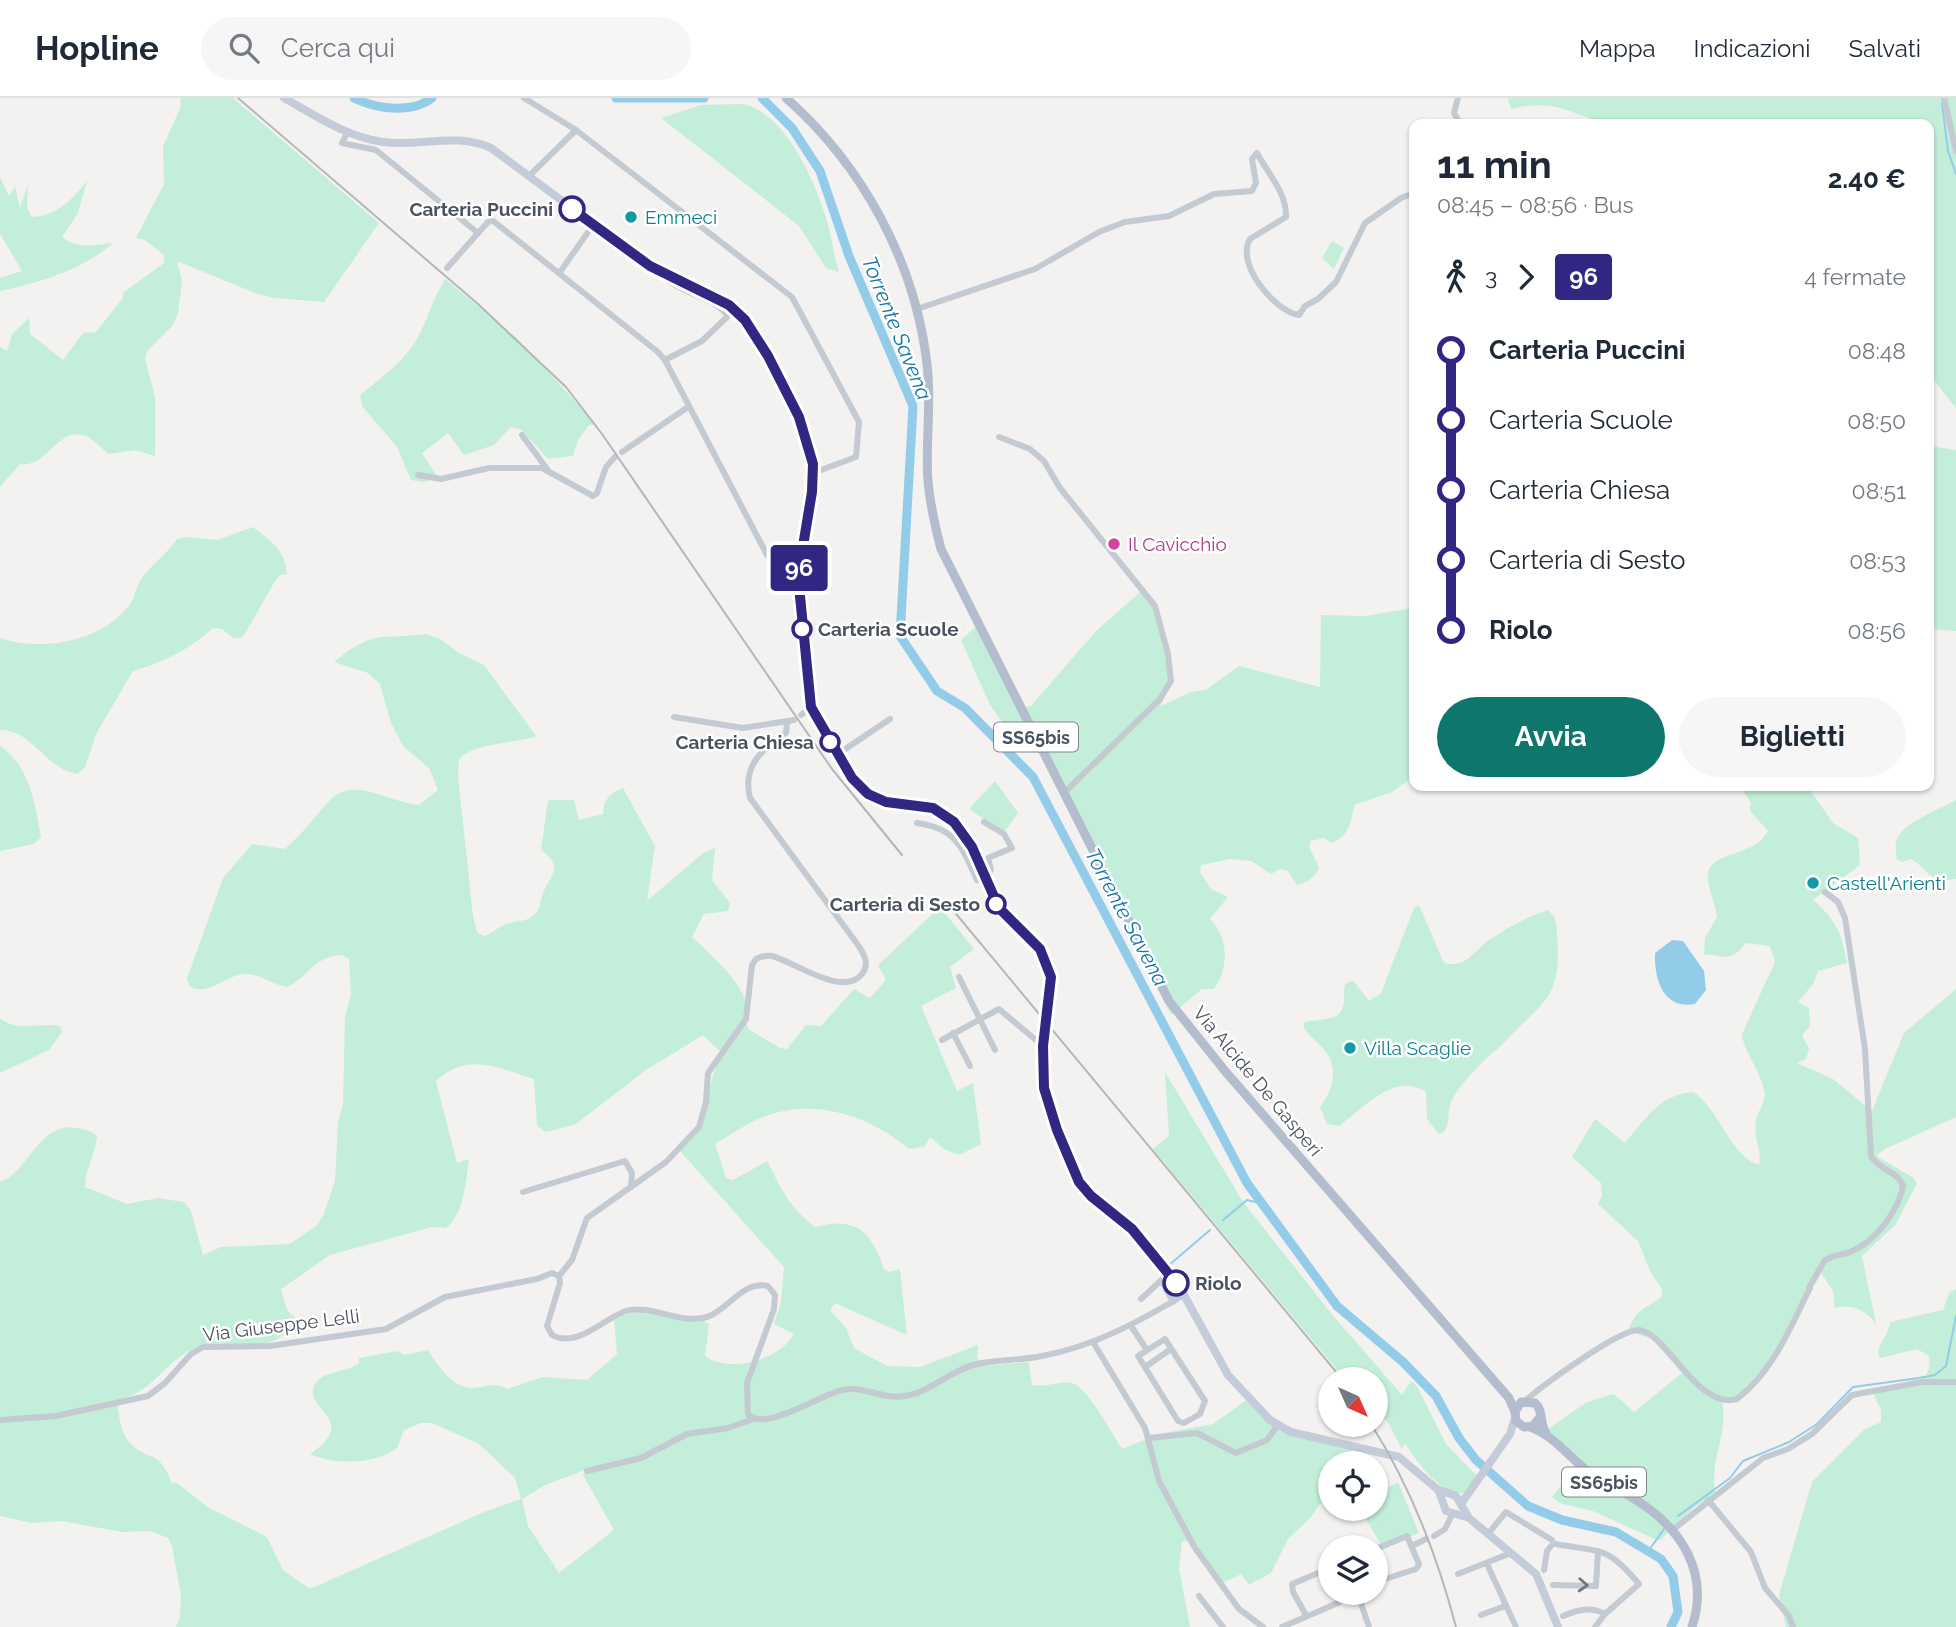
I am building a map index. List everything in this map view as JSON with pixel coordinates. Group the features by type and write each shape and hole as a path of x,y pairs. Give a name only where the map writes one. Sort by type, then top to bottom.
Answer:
{"main road":[{"path":"284,98 347,133 393,142 449,139 478,142 657,270 722,300 749,326 776,369 799,417 808,443 813,473 798,576 811,707 852,778 868,794 886,802 933,808 949,817 969,841 999,908 1038,945 1049,966 1051,1000 1043,1046 1048,1107 1079,1182 1091,1196 1132,1229 1168,1273 1184,1295 1228,1375 1277,1426 1290,1432 1399,1457 1488,1535 1542,1573 1559,1619"},
{"name":"Via Alcide De Gasperi","path":"786,98 829,141 853,170 876,207 899,256 917,309 928,365 928,481 941,549 1154,973 1182,1020 1510,1398 1515,1415"},
{"name":"Via Alcide De Gasperi","path":"1510,1398 1527,1402"},
{"path":"1454,1504 1470,1492 1499,1452 1510,1434 1515,1415 1527,1402"},
{"name":"SS65bis","path":"1527,1402 1540,1409 1540,1418 1546,1433 1588,1472 1672,1527 1695,1566 1697,1583 1692,1627"},
{"name":"SS65bis","path":"1515,1415 1527,1427"},
{"path":"1510,1434 1540,1418"},
{"path":"1527,1427 1546,1433"}],"street":[{"path":"524,98 576,130 795,301 859,422 856,457 813,473"},
{"path":"1457,119 1454,113 1458,98"},
{"path":"1944,98 1956,151"},
{"path":"528,176 576,130"},
{"path":"347,133 342,142 376,150 478,233"},
{"path":"917,309 1035,269 1099,232 1125,222 1169,216 1214,194 1252,191 1256,183 1252,159 1257,153 1265,170 1283,194 1286,217 1282,222 1250,239 1245,254 1249,266 1272,299 1290,314 1299,315 1305,306 1318,299 1336,282 1365,223 1409,195"},
{"path":"447,268 492,220 560,272 665,360 767,555 778,563 799,562"},
{"path":"560,272 593,225"},
{"path":"657,270 675,286 721,308 728,316 702,341 665,360"},
{"path":"622,452 688,407"},
{"path":"522,435 547,469 573,488 593,496 597,493 608,463 615,457"},
{"path":"999,437 1030,449 1044,461 1059,488 1155,606 1168,654 1171,681 1160,699 1064,793"},
{"path":"418,475 441,479 489,468 547,469"},
{"path":"786,563 802,548"},
{"path":"786,563 798,576"},
{"path":"801,715 811,707"},
{"path":"674,717 734,727 790,722 786,733 765,747 752,765 748,780 750,798 851,934 862,952 866,968 858,979 840,983 774,957 756,959 752,965 746,1019 708,1073 706,1102 699,1127 666,1162 587,1218 572,1260 559,1276 560,1283 547,1326 552,1335 562,1338 586,1332 631,1311 690,1318 706,1317 747,1290 768,1286 775,1295 774,1309 746,1391 748,1414 753,1419"},
{"path":"838,754 890,719"},
{"path":"917,822 937,826 946,831 961,848 977,880 985,880 990,870 988,858 1012,848 1004,834 984,821"},
{"path":"1527,1402 1538,1388 1624,1334 1639,1330 1650,1335 1682,1370 1712,1395 1730,1401 1737,1399 1767,1365 1791,1330 1825,1260 1856,1249 1877,1232 1892,1211 1903,1186 1898,1177 1876,1164 1871,1156 1865,1049 1845,918 1838,902 1825,892"},
{"path":"959,977 995,1049"},
{"path":"942,1040 1003,1009 1012,1023 1043,1046"},
{"path":"953,1034 970,1066"},
{"path":"523,1192 625,1161 632,1173 631,1187"},
{"name":"Via Giuseppe Lelli","path":"0,1420 55,1416 148,1396 165,1383 191,1353 209,1345 270,1346 386,1329 450,1296 537,1279 552,1273 559,1276"},
{"path":"1140,1298 1168,1273"},
{"path":"1161,1281 1173,1301"},
{"path":"587,1471 641,1458 687,1434 728,1428 753,1419 780,1415 844,1389 886,1398 910,1395 971,1366 1042,1356 1093,1342 1132,1326 1184,1295"},
{"path":"1132,1326 1147,1350"},
{"path":"1165,1339 1171,1349 1205,1401 1200,1414 1189,1422 1178,1421 1138,1356 1165,1339"},
{"path":"1093,1342 1149,1438 1159,1481 1195,1548 1239,1609 1263,1627"},
{"path":"1145,1367 1171,1349"},
{"path":"1672,1527 1763,1458 1788,1449 1812,1434 1852,1395 1922,1382 1956,1382"},
{"path":"1149,1438 1197,1433 1236,1453 1267,1440 1277,1426"},
{"path":"1709,1500 1751,1552 1765,1588 1789,1616 1793,1627"},
{"path":"1434,1536 1446,1529 1454,1504"},
{"path":"1488,1535 1506,1512 1553,1544 1598,1550 1617,1558 1639,1584 1605,1614 1595,1627"},
{"path":"1388,1544 1407,1536 1419,1561 1418,1567 1388,1578"},
{"path":"1412,1546 1426,1539"},
{"path":"1542,1573 1547,1551 1553,1544"},
{"path":"1548,1586 1596,1586 1598,1550"},
{"path":"1458,1574 1511,1553"},
{"path":"1484,1564 1488,1564 1516,1627"},
{"path":"1307,1615 1293,1592 1292,1584 1318,1573"},
{"path":"1199,1596 1223,1627"},
{"path":"1282,1627 1333,1605"},
{"path":"1359,1605 1368,1627"},
{"path":"1480,1615 1505,1606"},
{"path":"1559,1619 1577,1610 1595,1610 1605,1614"}],"green space":[{"path":"180,98 233,98 379,223 324,302 274,298 255,293 177,261 182,281 178,314 173,325 147,351 145,358 155,397 155,456 135,450 109,454 88,437 78,434 61,441 38,460 30,464 20,464 0,487 0,347 7,351 12,334 29,318 30,334 63,360 83,333 96,332 122,299 124,292 164,263 164,255 145,240 136,238 164,184 163,147 181,106"},
{"path":"1508,98 1956,98 1956,408 1934,380 1934,119 1592,119 1569,110 1548,106 1511,109"},
{"path":"743,104 759,110 773,121 798,153 823,208 839,272 826,268 799,226 661,118 701,105"},
{"path":"0,177 9,196 15,187 20,208 28,184 27,208 32,217 49,214 63,206 87,181 78,213 62,237 79,245 113,243 88,261 60,274 0,291 0,278 22,271 0,234"},
{"path":"1332,241 1344,248 1334,269 1322,258"},
{"path":"445,279 517,338 597,425 589,425 578,440 573,456 548,459 522,430 511,427 494,445 464,455 448,433 422,453 438,478 423,482 411,480 397,447 362,406 360,395 409,351"},
{"path":"1934,447 1956,450 1956,631 1934,629"},
{"path":"253,527 272,542 280,553 287,574 280,575 275,581 243,637 233,638 222,629 213,628 176,654 133,671 97,732 85,767 77,774 56,764 21,736 0,730 0,638 34,644 88,635 118,617 132,601 141,579 177,539 188,537 217,540"},
{"path":"1140,592 1158,613 1172,671 1161,706 1191,692 1206,690 1239,666 1320,687 1321,615 1365,616 1409,609 1409,780 1392,792 1354,805 1348,828 1337,840 1331,843 1324,838 1311,841 1309,847 1319,867 1318,871 1313,877 1297,885 1288,871 1280,869 1271,874 1251,861 1230,859 1201,865 1200,872 1211,889 1228,897 1210,919 1224,944 1224,963 1214,989 1202,989 1171,1015 1040,749 1003,723 990,705 961,640 979,624 1024,708 1031,706 1096,631"},
{"path":"426,634 440,639 459,653 484,665 536,736 473,750 459,760 458,776 473,916 477,932 484,936 508,923 528,919 538,909 554,871 552,861 541,850 548,800 574,800 579,820 603,814 608,798 623,788 655,846 647,901 702,854 715,848 712,880 730,903 728,911 704,914 692,937 740,988 747,1007 748,1029 780,1048 787,1049 806,1025 821,1026 854,989 870,998 886,980 878,965 940,907 974,949 950,967 956,988 921,1006 957,1091 973,1083 981,1144 959,1155 944,1149 930,1137 924,1147 909,1149 876,1127 840,1113 821,1109 782,1111 763,1117 715,1144 726,1178 733,1180 767,1161 792,1205 806,1220 815,1227 829,1224 851,1225 867,1236 874,1245 884,1269 890,1272 900,1269 907,1335 835,1303 830,1310 846,1328 854,1348 887,1366 920,1367 978,1345 977,1358 986,1366 1029,1362 1032,1385 1071,1383 1084,1392 1122,1449 1159,1434 1213,1424 1248,1399 1273,1423 1354,1449 1318,1451 1318,1507 1288,1539 1271,1573 1249,1585 1241,1574 1221,1584 1192,1542 1182,1541 1179,1568 1190,1627 176,1627 180,1616 181,1596 172,1546 168,1538 150,1531 123,1532 61,1521 32,1523 0,1516 0,1182 10,1177 43,1140 52,1132 64,1128 88,1130 95,1134 96,1143 85,1187 127,1204 158,1198 184,1202 191,1211 203,1255 221,1247 290,1244 317,1225 324,1214 335,1181 338,1122 343,1104 345,1017 351,995 349,959 342,955 324,959 287,987 250,974 237,976 204,989 190,987 187,979 223,878 252,844 285,849 328,802 348,790 366,791 419,805 438,790 429,768 403,746 391,723 380,684 368,673 334,662 368,640","holes":["703,1035 723,1054 712,1080 701,1125 680,1151 784,1267 781,1302 774,1324 794,1334 777,1351 754,1362 728,1364 716,1361 705,1356 709,1324 702,1320 646,1312 624,1315 614,1320 617,1354 587,1380 542,1377 507,1389 495,1385 474,1388 453,1381 428,1350 405,1355 398,1351 359,1358 359,1363 354,1366 325,1376 316,1383 313,1392 315,1400 326,1415 331,1432 325,1442 310,1454 320,1458 354,1462 378,1458 397,1448 404,1430 421,1423 432,1423 479,1444 515,1478 521,1499 484,1512 310,1589 283,1570 267,1537 209,1508 177,1483 172,1483 158,1460 137,1449 127,1439 120,1423 117,1401 150,1384 182,1355 193,1349 213,1344 263,1344 284,1335 300,1322 287,1310 281,1289 330,1255 432,1227 446,1228 452,1222 463,1196 469,1159 457,1163 436,1081 448,1072 471,1064 495,1067 534,1079 537,1126 546,1132 576,1124 646,1070","588,1469 583,1475 614,1530 559,1573 528,1526 522,1499 545,1485"]},
{"path":"0,746 10,754 25,775 41,837 34,844 0,851"},
{"path":"995,781 1018,813 1004,832 969,809"},
{"path":"1743,791 1811,791 1833,823 1858,838 1860,865 1813,900 1837,928 1847,963 1818,971 1813,984 1798,1002 1809,1008 1810,1026 1802,1035 1809,1049 1806,1059 1797,1063 1833,1079 1872,1111 1904,1033 1956,989 1956,1117 1885,1149 1876,1156 1914,1178 1917,1183 1896,1224 1862,1256 1876,1324 1858,1309 1835,1308 1833,1291 1820,1271 1795,1325 1746,1394 1722,1401 1723,1425 1714,1482 1716,1494 1695,1507 1659,1541 1593,1511 1559,1503 1552,1497 1578,1464 1545,1431 1587,1402 1614,1394 1634,1412 1682,1373 1652,1339 1628,1331 1638,1313 1662,1296 1662,1289 1651,1273 1638,1241 1598,1204 1602,1196 1601,1183 1572,1157 1595,1119 1625,1143 1662,1103 1681,1094 1693,1092 1710,1109 1740,1152 1759,1165 1755,1127 1765,1094 1742,1034 1775,962 1770,946 1746,943 1732,956 1704,954 1705,938 1717,917 1708,879 1709,870 1722,858 1752,846 1768,831 1750,811 1751,803"},
{"path":"1956,800 1956,879 1935,878 1911,859 1903,862 1897,860 1896,842 1899,835 1912,823"},
{"path":"1419,905 1444,963 1452,964 1470,958 1489,940 1510,927 1548,910 1555,918 1557,934 1558,957 1552,988 1537,1010 1459,1089 1451,1102 1443,1133 1438,1133 1427,1119 1426,1092 1402,1086 1380,1095 1339,1126 1327,1124 1320,1107 1332,1083 1333,1068 1331,1060 1307,1032 1303,1023 1337,1016 1343,1007 1345,984 1353,980 1369,1001 1381,993 1414,908"},
{"path":"0,1018 21,1026 60,1026 62,1032 49,1050 0,1073"},
{"path":"1165,1072 1243,1202 1330,1312 1378,1367 1335,1367 1153,1149 1169,1136"},
{"path":"1956,1289 1956,1627 1786,1627 1779,1595 1812,1482 1865,1429 1881,1422 1881,1410 1873,1393 1912,1385 1926,1375 1929,1367 1929,1356 1917,1349 1880,1358 1879,1348 1890,1322 1943,1310 1949,1293"},
{"path":"1388,1379 1402,1395 1411,1381 1417,1386 1446,1444 1482,1481 1471,1490 1460,1493 1449,1490 1428,1474 1405,1443 1402,1449 1388,1423"},
{"path":"1398,1482 1419,1533 1388,1546 1388,1535 1375,1535 1367,1521 1388,1521 1388,1487"}],"water":[{"path":"1672,940 1683,941 1704,971 1706,990 1695,1004 1675,1002 1668,997 1659,982 1655,953"}],"waterway":[{"name":"Torrente Savena","path":"354,98 373,105 394,108 414,106 432,98"},
{"name":"Torrente Savena","path":"616,98 704,98"},
{"name":"Torrente Savena","path":"762,98 792,128 820,171 849,256 913,406 900,636 937,691 965,708 1033,777 1247,1183 1337,1306 1403,1362 1436,1396 1459,1438 1476,1460 1528,1506 1562,1520 1616,1532 1661,1559 1673,1576 1678,1612 1671,1627"},
{"path":"1942,103 1948,151 1956,174"},
{"path":"1223,1220 1247,1200 1263,1204"},
{"path":"1168,1266 1210,1230"},
{"path":"1678,1516 1730,1478 1743,1461 1789,1442 1817,1424 1853,1387 1935,1375 1946,1366 1956,1316"},
{"path":"1649,1550 1664,1529"}],"railway":[{"path":"238,98 478,304 566,387 602,434 832,769 902,855"},
{"path":"952,909 1332,1367"},
{"path":"1379,1437 1421,1522 1456,1627"}],"bus line":[{"name":"96","path":"572,209 650,266 729,305 745,320 761,342 799,417 813,464 812,492 798,576 811,707 852,778 863,790 886,802 933,808 954,822 972,847 999,908 1006,918 1031,938 1044,955 1051,977 1051,1000 1043,1046 1044,1088 1057,1130 1079,1182 1091,1196 1132,1229 1176,1283"}],"place":[{"name":"Carteria Puccini","path":"572,209"},
{"name":"Emmeci","path":"631,217"},
{"name":"Il Cavicchio","path":"1114,544"},
{"name":"Carteria Scuole","path":"802,629"},
{"name":"Carteria Chiesa","path":"830,742"},
{"name":"Castell'Arienti","path":"1813,883"},
{"name":"Carteria di Sesto","path":"996,904"},
{"name":"Villa Scaglie","path":"1350,1048"},
{"name":"Riolo","path":"1176,1283"}]}
